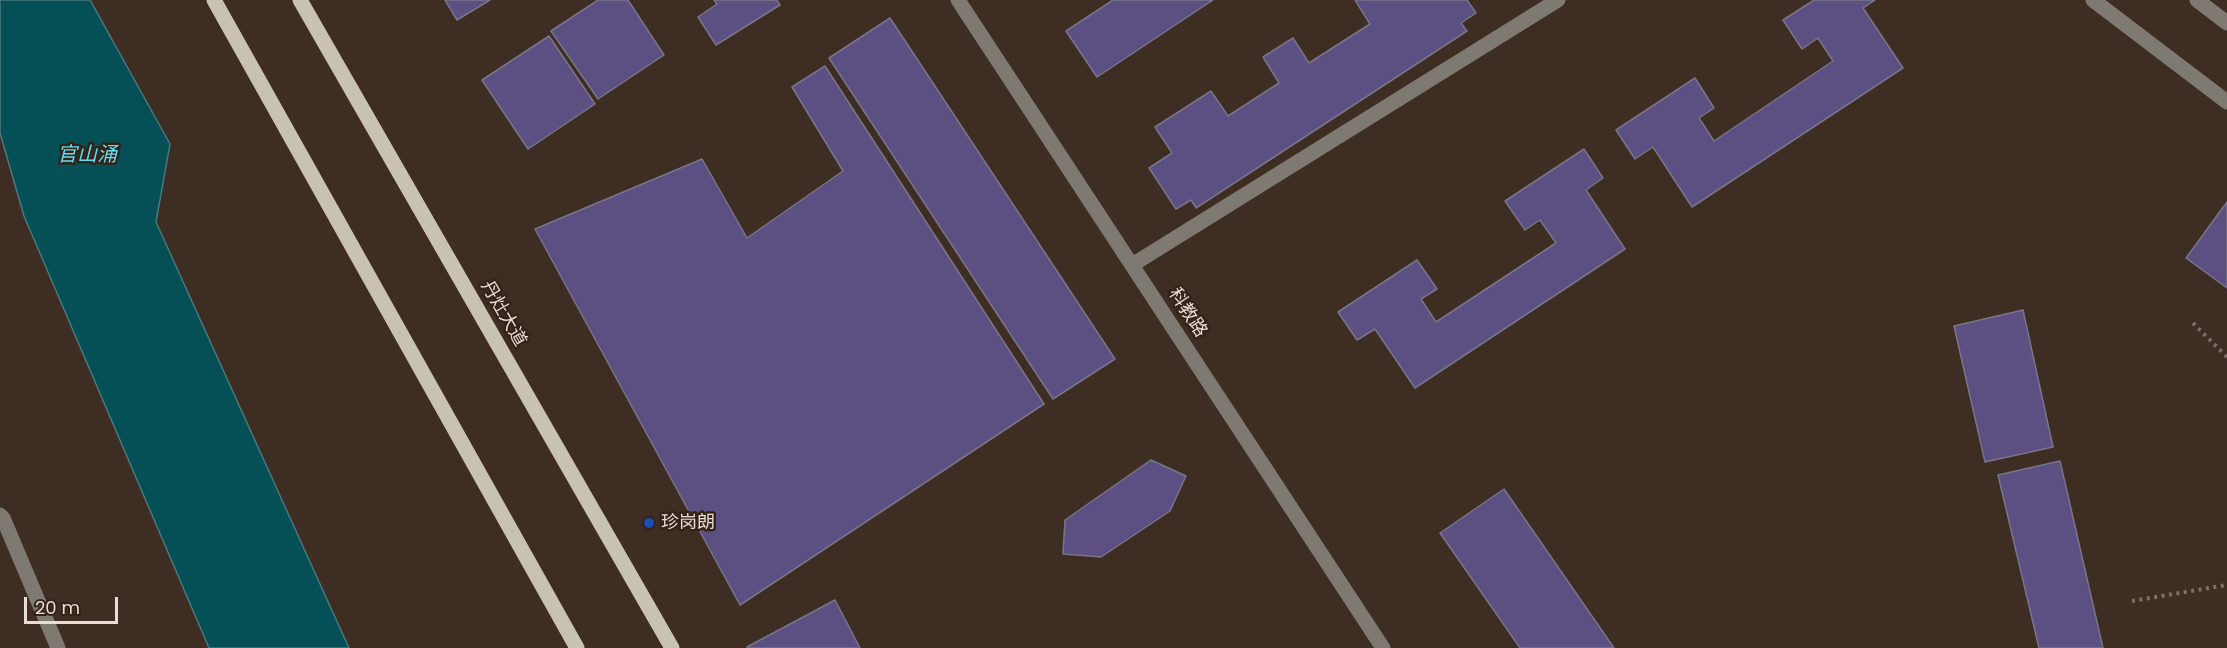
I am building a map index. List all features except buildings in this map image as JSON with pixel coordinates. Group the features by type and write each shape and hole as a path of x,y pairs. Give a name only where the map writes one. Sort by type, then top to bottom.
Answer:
{"main road":[{"path":"214,0 577,648"},
{"name":"丹灶大道","path":"300,0 672,648"}],"street":[{"name":"科教路","path":"958,0 1383,648"},
{"path":"1132,265 1558,0"},
{"path":"2093,0 2227,102"},
{"path":"2197,0 2227,23"},
{"path":"0,515 58,648"}],"path":[{"path":"2193,323 2227,357"},
{"path":"2132,601 2227,585"}],"water":[{"name":"官山涌","path":"0,0 90,0 170,144 156,222 349,648 209,648 24,216 0,133"}],"place":[{"name":"珍岗朗","path":"649,523"}]}
